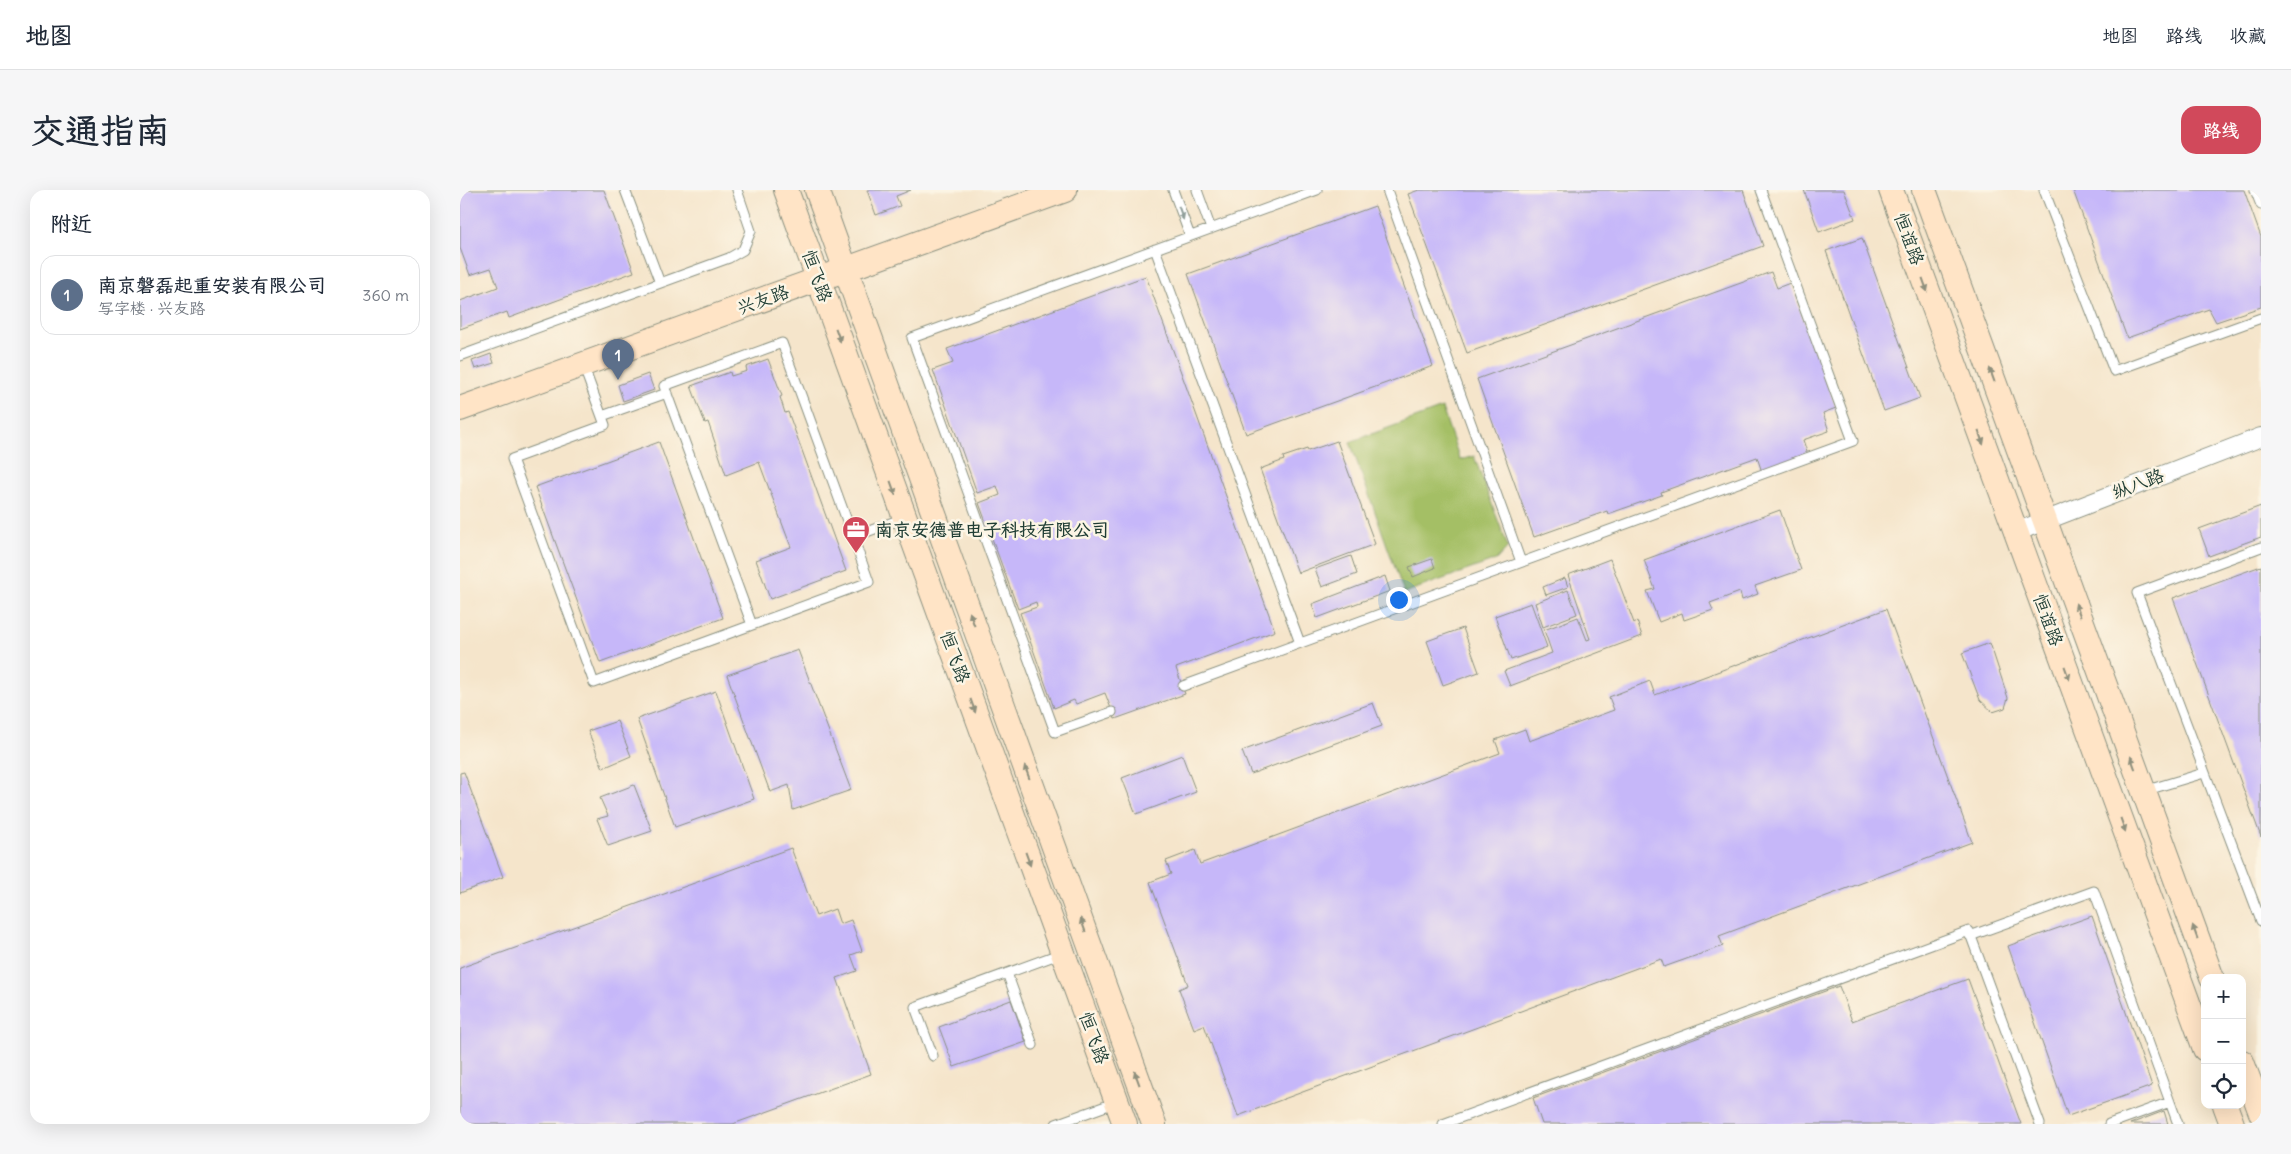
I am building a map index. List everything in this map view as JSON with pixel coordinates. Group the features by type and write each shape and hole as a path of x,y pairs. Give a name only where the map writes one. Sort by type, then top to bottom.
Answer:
{"main road":[{"name":"恒飞路","path":"786,190 1125,1124"},
{"name":"恒飞路","path":"818,190 1154,1124"},
{"name":"兴友路","path":"460,409 846,271 1065,190"},
{"name":"恒谊路","path":"1891,190 2201,1038"},
{"name":"恒谊路","path":"1924,190 2211,974"},
{"path":"2243,1064 2261,1113"},
{"path":"2226,1109 2232,1124"}],"street":[{"name":"纵八路","path":"2016,532 2261,437"}],"lane":[{"path":"626,190 660,283"},
{"path":"460,356 729,258 743,250 751,231 736,190"},
{"path":"1173,190 1190,236"},
{"path":"1197,190 1211,229"},
{"path":"1112,712 1055,732 912,338 1317,190"},
{"path":"1387,190 1521,562"},
{"path":"1183,686 1853,441 1761,190"},
{"path":"2044,190 2114,371 2261,318"},
{"path":"2255,190 2261,205"},
{"path":"1155,249 1300,643"},
{"path":"583,365 605,425 512,459 594,683 752,625 869,582 782,343 664,386 752,625"},
{"path":"602,416 667,393"},
{"path":"852,537 904,518"},
{"path":"2261,547 2137,593 2261,921"},
{"path":"2144,791 2204,773"},
{"path":"1970,936 2094,891 2178,1124"},
{"path":"1443,1124 1969,931 2040,1124"},
{"path":"933,1056 915,1007 1062,953"},
{"path":"1007,973 1033,1045"},
{"path":"1056,1124 1070,1122 1117,1101"},
{"path":"2109,1124 2170,1102"}],"green space":[{"path":"1442,408 1460,460 1474,456 1508,547 1496,560 1404,593 1350,442"}],"building":[{"path":"460,190 604,190 634,272 509,318 507,312 460,329 460,301 498,287 491,268 470,275 460,248"},
{"path":"867,190 911,190 896,196 900,206 876,215"},
{"path":"1419,190 1743,190 1763,246 1467,353 1408,194"},
{"path":"1804,190 1844,190 1855,219 1819,232"},
{"path":"2073,190 2244,190 2261,237 2261,307 2216,322 2209,309 2127,338"},
{"path":"1375,206 1433,366 1246,434 1188,274"},
{"path":"1862,238 1920,398 1884,411 1826,251"},
{"path":"1771,272 1777,288 1790,283 1836,408 1823,413 1829,431 1803,440 1808,455 1762,472 1757,457 1661,492 1662,495 1608,514 1607,511 1534,537 1477,379"},
{"path":"1146,276 1275,631 1176,668 1185,694 1115,719 1105,693 1076,704 1074,700 1054,708 1020,613 1037,607 1036,602 1018,609 979,503 1000,495 997,486 977,493 933,370 953,363 947,349"},
{"path":"491,354 494,363 475,369 472,361"},
{"path":"768,359 782,396 780,397 785,413 788,412 846,571 770,599 756,560 791,547 759,462 726,475 708,422 705,423 691,386 730,372 731,376 747,371 746,367"},
{"path":"648,374 654,390 623,401 618,385"},
{"path":"1337,441 1375,544 1298,573 1260,469 1284,460 1283,457"},
{"path":"659,442 723,618 600,663 535,487"},
{"path":"2261,506 2261,537 2209,556 2199,529"},
{"path":"1780,510 1801,570 1755,586 1758,594 1742,600 1740,592 1710,603 1713,610 1684,620 1682,613 1659,622 1647,591 1655,589 1644,560"},
{"path":"1351,556 1357,574 1322,587 1315,569"},
{"path":"1432,559 1435,568 1413,577 1409,567"},
{"path":"1610,559 1634,623 1637,621 1642,636 1510,686 1504,671 1552,653 1544,630 1578,617 1587,640 1590,639 1568,575"},
{"path":"2261,566 2261,837 2173,598"},
{"path":"1385,576 1390,591 1317,618 1312,604"},
{"path":"1565,578 1568,587 1546,595 1543,587"},
{"path":"1568,590 1577,614 1543,627 1535,603"},
{"path":"1531,603 1547,647 1511,660 1495,616"},
{"path":"1886,609 1972,842 1719,936 1723,946 1664,967 1661,959 1238,1116 1204,1025 1194,1029 1179,989 1188,985 1150,882 1171,874 1166,861 1195,850 1200,864 1500,753 1495,740 1525,729 1529,741 1614,710 1609,697 1650,681 1655,695"},
{"path":"1463,628 1479,672 1443,685 1427,641"},
{"path":"1990,643 2008,698 2005,708 1993,712 1980,700 1962,653"},
{"path":"798,650 851,790 793,810 789,785 770,792 727,675"},
{"path":"716,691 754,799 675,827 637,719"},
{"path":"1373,703 1382,726 1251,774 1242,751"},
{"path":"617,721 631,756 603,768 588,731"},
{"path":"1182,755 1196,792 1136,814 1122,778"},
{"path":"464,772 503,877 460,893 460,773"},
{"path":"634,785 652,831 608,846 597,819 608,816 600,798"},
{"path":"791,848 816,916 835,909 840,924 851,920 862,951 851,955 857,971 837,978 871,1074 733,1124 460,1124 460,968"},
{"path":"2092,916 2152,1086 2068,1116 2008,946"},
{"path":"1968,979 2021,1124 1542,1124 1533,1098 1839,986 1852,1021"},
{"path":"1011,1000 1026,1042 954,1067 939,1027"},
{"path":"2164,1111 2168,1124 2130,1124"}],"place":[{"name":"南京磐磊起重安装有限公司","path":"618,380"},
{"name":"南京安德普电子科技有限公司","path":"856,554"}]}
